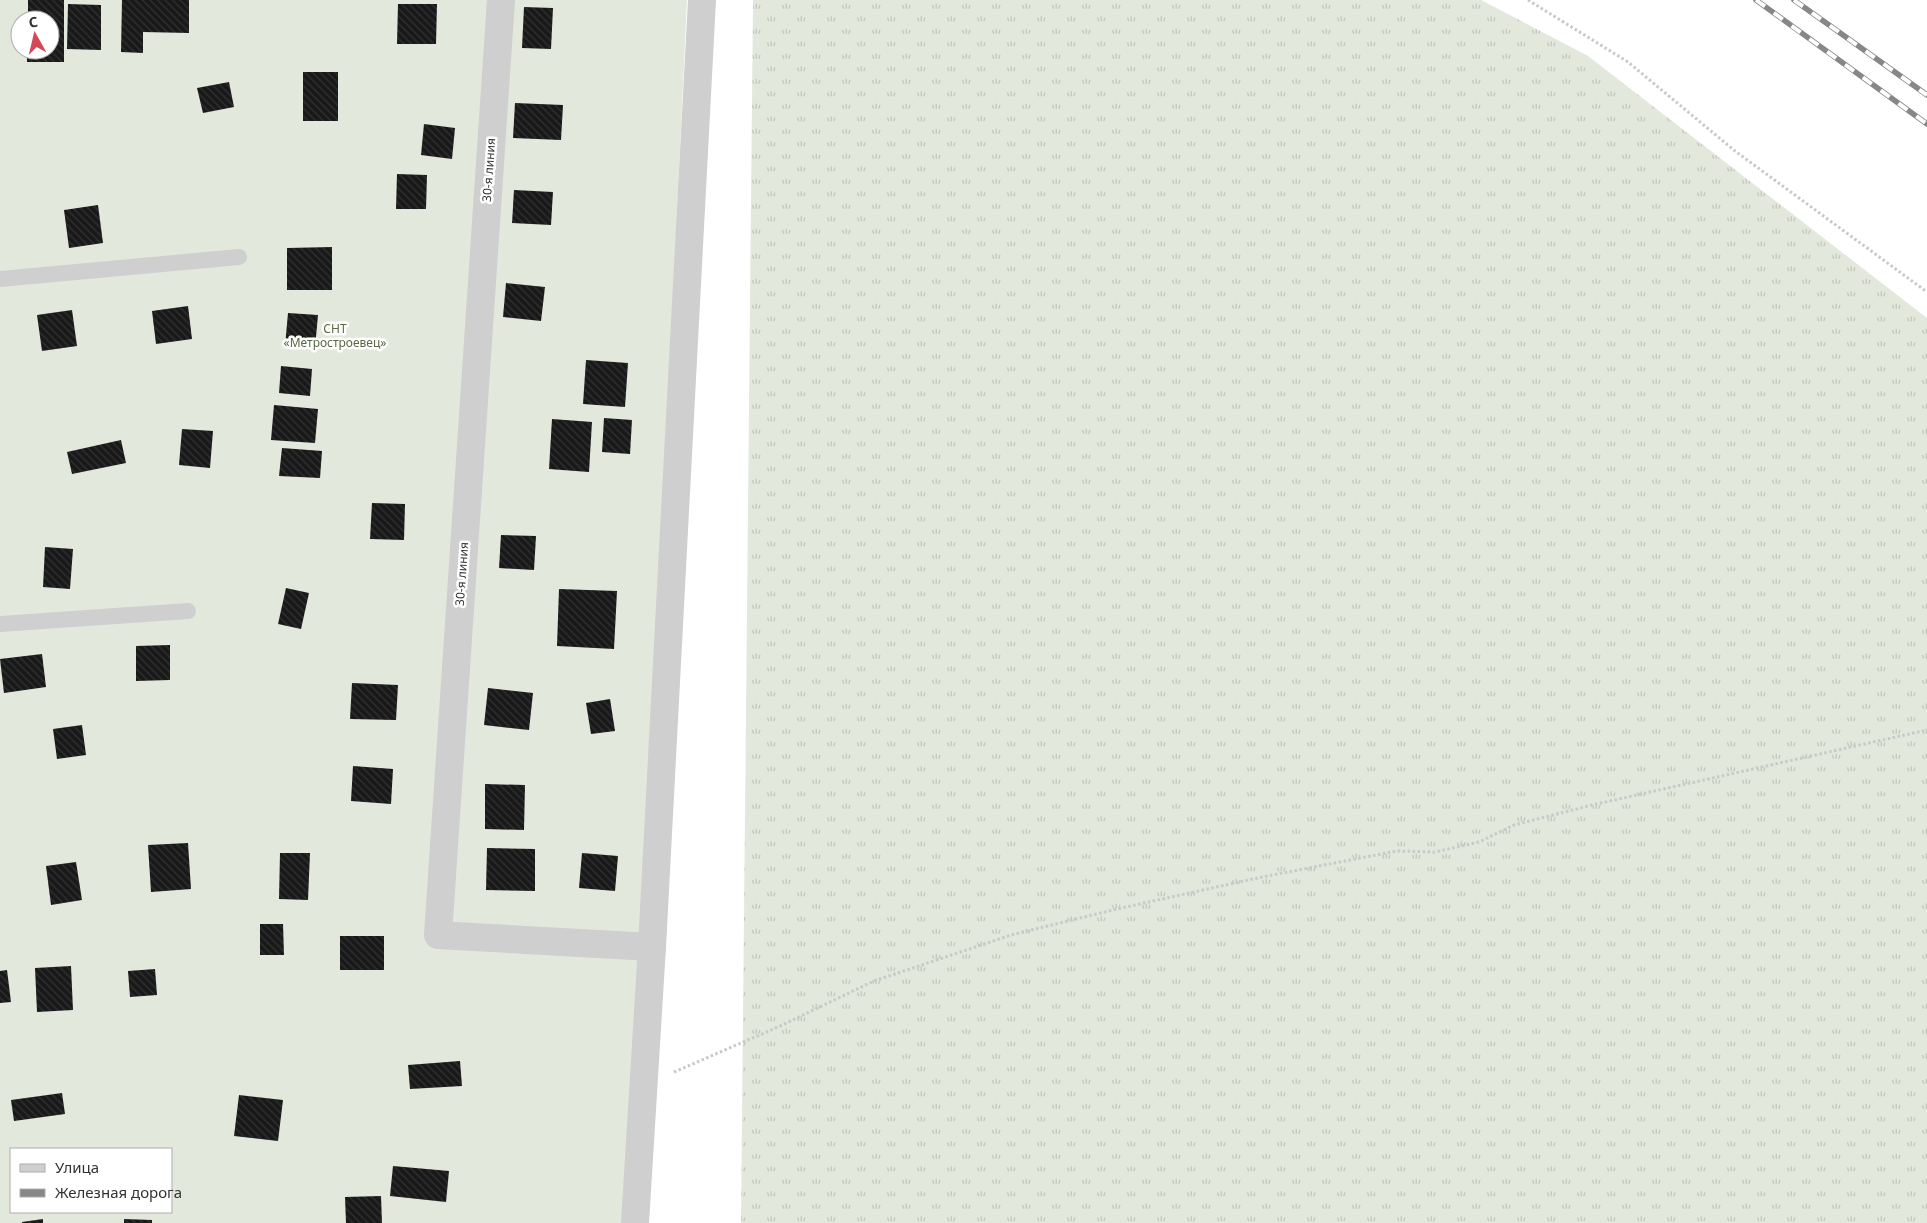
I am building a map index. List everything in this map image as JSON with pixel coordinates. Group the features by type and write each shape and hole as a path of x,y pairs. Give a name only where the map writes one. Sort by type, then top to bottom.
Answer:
{"street":[{"name":"30-я линия","path":"501,0 438,935 652,947"},
{"path":"635,1223 652,947 702,0"}],"lane":[{"path":"0,279 239,257"},
{"path":"0,624 188,612"}],"path":[{"path":"1528,0 1628,62 1735,151 1927,292"},
{"path":"643,1085 778,1027 874,981 1012,935 1117,909 1262,877 1397,851 1435,852 1479,842 1514,825 1927,730"}],"green space":[{"name":"СНТ «Метростроевец»","path":"0,0 687,0 657,639 635,1223 0,1223"},
{"path":"753,0 1481,0 1588,56 1927,318 1927,1223 741,1223"}],"building":[{"path":"28,0 64,0 64,62 27,62 27,60 60,60 60,10 28,10"},
{"path":"122,0 189,0 189,33 143,32 143,53 121,52"},
{"path":"68,4 101,5 101,50 67,49"},
{"path":"398,4 437,4 436,44 397,44"},
{"path":"524,7 553,8 551,49 522,48"},
{"path":"303,72 338,72 338,121 303,121"},
{"path":"229,82 234,107 203,113 197,88"},
{"path":"515,103 563,105 561,140 513,138"},
{"path":"424,124 455,128 452,159 421,155"},
{"path":"397,174 427,175 426,209 396,209"},
{"path":"514,190 553,192 551,225 512,223"},
{"path":"98,205 103,243 69,248 64,210"},
{"path":"332,247 332,290 287,290 287,248"},
{"path":"506,283 545,287 541,321 503,317"},
{"path":"188,306 192,339 156,344 152,311"},
{"path":"72,310 77,346 42,351 37,315"},
{"path":"288,313 318,315 315,348 285,346"},
{"path":"586,360 628,363 625,407 583,404"},
{"path":"281,366 312,369 310,396 279,393"},
{"path":"274,405 318,409 315,443 271,440"},
{"path":"604,418 632,420 630,454 602,452"},
{"path":"552,419 592,422 589,472 549,469"},
{"path":"182,429 213,431 210,468 179,465"},
{"path":"121,440 126,463 72,474 67,452"},
{"path":"282,448 322,451 320,478 279,476"},
{"path":"372,503 405,504 404,540 370,539"},
{"path":"501,535 536,536 534,570 499,568"},
{"path":"45,547 73,549 70,589 43,587"},
{"path":"286,588 309,593 301,629 278,624"},
{"path":"559,589 617,591 614,649 557,646"},
{"path":"170,645 170,680 136,681 136,646"},
{"path":"42,654 46,687 4,693 0,659"},
{"path":"352,683 398,685 396,720 350,719"},
{"path":"488,688 533,693 529,730 484,725"},
{"path":"610,699 615,731 591,734 586,703"},
{"path":"82,725 86,755 57,759 53,729"},
{"path":"353,766 393,769 391,804 351,801"},
{"path":"485,784 525,785 524,830 485,829"},
{"path":"188,843 191,889 151,892 148,845"},
{"path":"487,848 535,849 535,891 486,890"},
{"path":"280,853 310,853 308,900 279,899"},
{"path":"582,853 618,856 615,891 579,888"},
{"path":"76,862 82,900 51,905 46,866"},
{"path":"260,924 283,924 284,955 260,955"},
{"path":"340,936 384,936 384,970 340,970"},
{"path":"71,966 73,1010 37,1012 35,968"},
{"path":"155,969 157,995 130,997 128,971"},
{"path":"7,970 11,1002 0,1003 0,971"},
{"path":"460,1061 462,1086 410,1089 408,1065"},
{"path":"62,1093 65,1114 14,1121 11,1100"},
{"path":"239,1095 283,1100 278,1141 234,1136"},
{"path":"393,1166 449,1171 446,1202 390,1196"},
{"path":"381,1196 382,1223 346,1223 345,1197"},
{"path":"43,1219 43,1223 22,1223 22,1222"},
{"path":"124,1219 152,1220 152,1223 124,1223"}],"railway":[{"path":"1756,0 1927,124"},
{"path":"1794,0 1927,95"}]}
